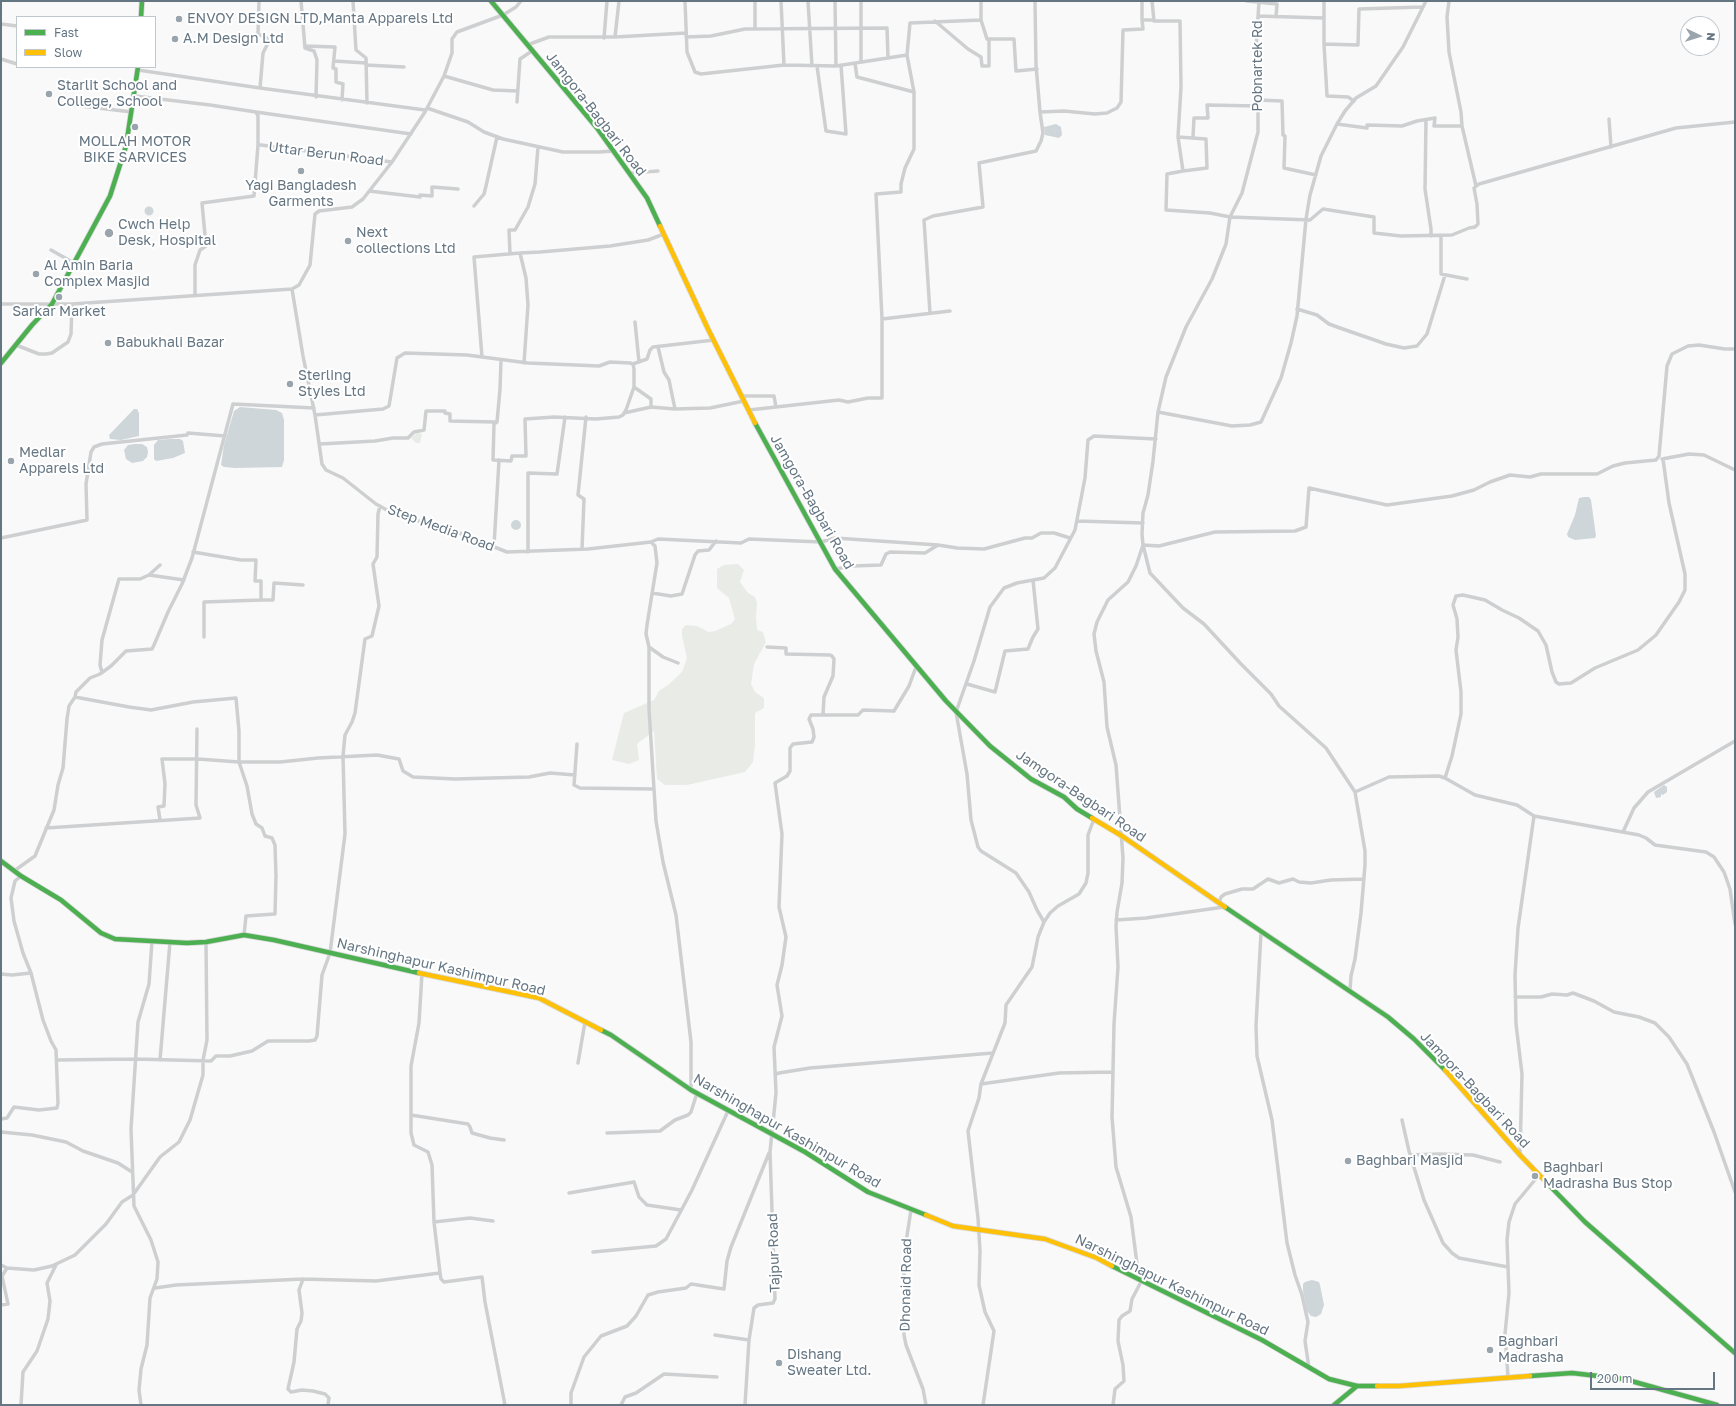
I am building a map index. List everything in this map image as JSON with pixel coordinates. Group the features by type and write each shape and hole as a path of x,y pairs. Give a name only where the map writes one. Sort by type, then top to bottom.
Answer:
{"main road":[{"path":"141,16 142,1"},
{"name":"Jamgora-Bagbari Road","path":"491,1 614,151 647,198 749,410 835,569 916,667 956,712 990,746 1031,779 1064,797 1077,809 1122,836 1260,932 1350,990 1388,1017 1439,1063 1520,1155 1585,1222 1735,1353"},
{"path":"1,363 32,325 52,304 110,196 126,146 138,69"},
{"name":"Narshinghapur Kashimpur Road","path":"1,861 21,876 61,900 101,933 116,939 206,942 244,935 539,998 611,1035 697,1094 771,1133 868,1192 954,1226 1045,1239 1097,1258 1262,1340 1329,1379 1357,1386 1399,1386 1429,1385 1508,1377 1572,1373 1624,1378 1717,1405"},
{"path":"1334,1405 1357,1386"}],"street":[{"path":"259,1 258,34 267,38 267,45 263,53 260,88"},
{"path":"301,1 305,48 314,51 316,60 316,97"},
{"path":"353,1 356,50 366,58 367,103"},
{"path":"392,162 411,134 444,76 452,53 452,39 457,32 503,15 516,7 521,1"},
{"path":"604,38 607,1"},
{"path":"615,37 619,1"},
{"path":"685,1 687,52 696,73 701,74 784,65 836,66 907,55"},
{"path":"755,1 755,29"},
{"path":"781,1 781,30 784,65"},
{"path":"808,1 809,30 826,131 846,134 841,65"},
{"path":"835,1 836,66"},
{"path":"861,1 861,62"},
{"path":"935,21 968,49 981,57 982,66 989,66 989,39 987,39 981,20 981,1"},
{"path":"930,313 924,220 933,216 982,207 979,163 1036,151 1041,140 1042,133 1037,69 1035,1"},
{"path":"1040,112 1064,111 1095,114 1107,113 1117,108 1122,102 1123,30 1143,29 1142,1"},
{"path":"1152,1 1154,20"},
{"path":"1247,1 1277,4 1276,17"},
{"path":"1324,1 1324,44 1327,96 1348,97 1354,101"},
{"path":"1158,412 1232,426 1250,425 1261,422 1281,378 1291,343 1297,309 1306,220 1310,196 1321,156 1337,124 1354,101 1376,86 1403,47 1426,1"},
{"path":"1178,137 1206,139 1207,168 1167,174 1166,210 1210,213 1230,217 1310,220 1323,209 1374,217 1374,233 1401,236 1452,236 1477,226 1476,186 1462,126 1461,112 1449,52 1447,17 1449,1"},
{"name":"Pobnartek Rd","path":"1143,545 1143,513 1148,495 1156,439 1158,412 1166,377 1186,327 1212,279 1226,244 1230,217 1242,193 1258,132 1256,66 1259,2"},
{"path":"1324,44 1358,45 1359,9 1422,7"},
{"path":"1258,16 1324,18"},
{"path":"749,410 839,400 848,402 868,398 882,398 882,319 876,194 901,192 901,184 905,168 914,148 914,92 907,55 910,22 981,20"},
{"path":"1142,20 1154,20 1161,22 1180,21 1181,87 1178,137 1183,171"},
{"path":"1,24 16,26"},
{"path":"528,45 549,37 604,38 686,35 711,36 745,29 809,30 887,28 888,58"},
{"path":"989,39 1014,39 1016,71 1037,69"},
{"path":"305,46 335,47 333,68 336,69 336,82 343,84 342,100"},
{"path":"517,102 520,59 532,50"},
{"path":"1,59 16,64"},
{"path":"334,60 404,67"},
{"path":"855,62 857,77 914,92"},
{"path":"138,69 316,97 426,109 468,122 484,132 497,137 563,152 614,151"},
{"path":"444,76 493,90 518,91"},
{"path":"135,96 210,105 411,134"},
{"path":"1258,100 1282,101 1283,135 1285,136 1284,168 1316,175"},
{"path":"72,105 132,112"},
{"path":"1193,137 1194,118 1208,118 1207,105 1258,106"},
{"name":"Uttar Berun Road","path":"256,112 258,116 258,145 392,162"},
{"path":"1337,124 1367,128 1367,125 1402,126 1434,118 1434,126 1462,126"},
{"path":"1609,119 1611,147"},
{"path":"1426,120 1425,189 1431,223 1431,236"},
{"path":"1476,186 1488,180 1676,128 1735,122"},
{"path":"474,206 484,194 497,137"},
{"path":"194,296 195,265 200,250 206,246 202,203 254,196 258,145"},
{"path":"510,254 509,230 515,230 528,207 535,184 535,164 538,147"},
{"name":"Uttar Berun Road","path":"292,289 299,285 310,265 315,214 319,211 352,207 363,199 392,162"},
{"path":"630,173 658,171"},
{"path":"369,191 420,197 420,195 432,196 432,187 458,189"},
{"path":"482,357 474,257 553,252 610,246 648,240 664,234"},
{"path":"1441,236 1441,274 1467,279"},
{"path":"51,250 74,263"},
{"path":"520,253 526,278 528,305 524,363"},
{"path":"1297,309 1317,315 1329,324 1386,344 1404,348 1417,346 1427,334 1445,275"},
{"path":"1,304 72,304 292,289"},
{"name":"Step Media Road","path":"292,289 302,356 314,408 322,464 326,470 343,478 380,506 394,514 454,531 507,552 582,549 652,542 658,539 741,543 749,539 821,542 835,538 984,549 1026,538 1032,538 1041,533 1054,534 1070,538"},
{"path":"16,345 39,354 46,354 52,353 68,342 71,334 72,304"},
{"path":"882,319 950,311"},
{"path":"635,322 639,362"},
{"path":"315,415 383,409 389,406 397,358 405,353 467,355 524,363 598,366 610,362 633,364 647,359 650,350 658,347 714,340"},
{"path":"1657,459 1659,456 1663,420 1667,366 1672,354 1688,346 1699,344 1725,349 1735,349"},
{"path":"658,347 664,372 669,380 675,410"},
{"path":"501,360 500,389 496,422 494,424 493,460 511,461 512,456 526,456 525,419 565,416 619,417 624,413 651,408 675,410 710,408 743,398 774,396 776,407"},
{"path":"624,413 634,387 633,364"},
{"path":"634,387 651,399 651,408"},
{"path":"14,871 35,856 54,810 58,786 64,768 69,706 80,687 90,678 102,672 126,651 152,649 184,580 233,404 314,408"},
{"path":"320,444 408,438 414,432 424,430 426,411 445,411 445,414 450,414 450,421 496,422"},
{"path":"528,552 528,473 557,474 565,416"},
{"path":"582,549 584,499 578,495 586,417"},
{"path":"1,538 87,520 87,479 90,452 94,447 102,444 186,435 188,433 225,436"},
{"path":"1044,922 1036,910 1029,892 1016,873 981,851 976,844 971,820 967,774 956,712 967,684 990,607 1004,588 1017,583 1044,578 1055,568 1075,530 1085,478 1088,440 1094,436 1156,439"},
{"path":"1143,545 1159,546 1215,532 1295,531 1306,527 1308,488 1387,505 1452,496 1474,490 1490,482 1510,476 1530,477 1542,474 1597,474 1613,466 1625,463 1663,459 1689,454 1704,455 1735,470"},
{"path":"1445,778 1452,756 1461,714 1461,692 1456,650 1458,637 1457,619 1453,605 1456,596 1463,595 1485,600 1519,618 1538,631 1546,645 1552,672 1556,682 1559,684 1571,683 1595,668 1638,650 1656,635 1679,602 1685,590 1685,574 1669,503 1663,459"},
{"path":"494,546 499,460"},
{"path":"56,1060 135,1059 210,1061 216,1056 230,1056 252,1051 268,1042 315,1040 317,1036 322,975 330,953 334,909 341,876 345,834 343,756 345,735 352,722 354,713 365,639 372,636 377,618 378,600 373,564 377,557 378,514 380,506"},
{"path":"1077,521 1143,523"},
{"path":"652,594 671,596 682,594 694,555 698,551 709,550 716,541"},
{"path":"652,542 655,546 657,555 656,572 646,634 649,647 649,709 654,789 663,862 676,915 691,1042 691,1090"},
{"path":"835,569 852,566 881,565 886,554 890,552 925,553 938,545"},
{"path":"1143,545 1150,573 1183,608 1204,624 1271,694 1279,706 1326,748 1355,792 1365,851 1364,879 1356,959 1351,976 1350,990"},
{"path":"1113,1405 1115,1389 1124,1381 1118,1341 1119,1320 1130,1311 1132,1299 1142,1280 1130,1217 1116,1167 1112,1116 1112,1072 1117,991 1116,920 1122,883 1122,836 1116,765 1107,727 1104,682 1095,646 1094,634 1100,616 1108,600 1128,582 1136,566 1143,545"},
{"path":"193,552 240,560 256,560 255,581 261,581 260,600"},
{"path":"102,672 100,665 102,640 119,579 140,580 149,575 160,565"},
{"path":"149,575 184,580"},
{"path":"967,684 994,692 1005,651 1028,649 1038,629 1033,580"},
{"path":"204,637 204,602 273,600 274,583 303,585"},
{"path":"649,647 663,657 678,663"},
{"path":"767,647 786,648 786,654 832,656 834,659 833,676 824,697 823,715 858,715 862,710 894,711 909,686 916,667"},
{"path":"75,697 151,710 193,702 236,698 239,731 239,762 247,786 252,814 256,824 262,828 265,836 272,838 275,845 275,914 246,916 244,935"},
{"name":"Tajpur Road","path":"745,1405 749,1340 754,1308 758,1305 773,1303 775,1299 770,1152 776,1093 774,1047 782,1016 777,985 782,965 786,937 779,906 779,872 782,834 775,783 776,781 787,776 790,771 790,748 793,744 812,742 814,737 809,719 811,715 823,715"},
{"path":"46,828 200,818 196,805 198,759 197,729"},
{"path":"1623,832 1634,808 1648,792 1735,741"},
{"path":"577,744 574,785 580,788 654,789"},
{"path":"160,820 158,807 164,806 165,784 162,760 198,759 239,762 280,762 343,756 377,755 399,759 403,771 413,777 456,779 529,777 550,773 575,775"},
{"path":"1355,792 1389,777 1428,775 1445,778 1475,794 1512,804 1534,816 1623,832 1646,838 1655,844 1706,852 1714,857 1724,872 1730,889 1735,924"},
{"path":"1520,1155 1522,1074 1516,1024 1515,975 1518,928 1534,816"},
{"path":"983,1405 994,1331 981,1300 979,1285 979,1230 973,1160 968,1131 979,1098 981,1084 1005,1023 1006,1005 1032,967 1038,937 1044,922 1050,913 1058,906 1079,894 1086,883 1088,872 1088,835 1094,819"},
{"path":"1,1119 7,1118 14,1108 39,1110 57,1108 58,1102 56,1050 43,1020 32,973 23,953 14,921 11,898 15,881 21,876"},
{"path":"1219,903 1220,898 1225,894 1242,889 1253,889 1268,879 1279,883 1293,879 1300,883 1311,883 1331,880 1364,879"},
{"path":"1116,920 1154,917 1224,907"},
{"path":"1260,932 1256,1026 1257,1056 1272,1120 1287,1243 1308,1322 1305,1341 1309,1368"},
{"path":"141,1405 139,1390 141,1369 148,1338 150,1298 155,1288 157,1279 158,1262 151,1240 134,1206 131,1129 138,1022 149,984 152,941"},
{"path":"160,1060 170,942"},
{"path":"1,1265 7,1268 34,1270 52,1266 75,1255 106,1224 122,1202 133,1195 160,1157 179,1142 190,1120 203,1075 203,1060 207,1040 206,942"},
{"path":"1,974 12,975 32,973"},
{"path":"422,973 419,1023 412,1066 411,1133 414,1146 428,1152 432,1165 434,1222 441,1279 444,1282 482,1278 485,1302 505,1405"},
{"path":"1515,997 1541,997 1552,994 1566,995 1573,993 1594,1001 1614,1012 1640,1017 1655,1023 1670,1037 1687,1064 1714,1132 1735,1192"},
{"path":"578,1063 585,1022"},
{"path":"776,1074 810,1068 993,1053"},
{"path":"981,1084 1059,1073 1112,1072"},
{"path":"607,1132 660,1131 675,1120 688,1115 691,1112 697,1094"},
{"path":"593,1252 656,1246 666,1239 728,1111"},
{"path":"411,1115 468,1124 472,1133 504,1140"},
{"path":"1402,1120 1410,1155 1424,1200 1443,1243 1448,1250 1459,1258 1508,1267"},
{"path":"1,1132 32,1135 66,1142 83,1151 118,1163 132,1172"},
{"path":"571,1405 571,1393 584,1357 601,1336 627,1326 636,1316 648,1295 686,1288 691,1284 724,1289 727,1261 731,1247 770,1152"},
{"path":"1410,1155 1473,1155 1500,1162"},
{"path":"1508,1377 1505,1334 1508,1293 1507,1240 1511,1213 1518,1200 1539,1175"},
{"path":"569,1193 634,1182 639,1197 647,1205 681,1210"},
{"name":"Dhonaid Road","path":"911,1210 906,1238 904,1271 904,1335 906,1345 923,1389 926,1405"},
{"path":"434,1222 470,1218 493,1221"},
{"path":"21,1405 24,1372 41,1341 48,1319 50,1301 47,1283 56,1264"},
{"path":"1,1305 8,1304 2,1276 7,1268"},
{"path":"155,1288 176,1285 303,1279 376,1281 440,1273"},
{"path":"303,1279 299,1290 302,1313 301,1321 297,1329 294,1362 288,1389 291,1392 313,1391 325,1394 329,1398 328,1405"},
{"path":"715,1335 749,1340"},
{"path":"621,1405 625,1397 636,1393 664,1374 717,1377"}],"shaded area":[{"path":"1056,124 1061,127 1062,135 1059,138 1045,135 1044,127"},
{"path":"149,206 154,211 149,216 144,211"},
{"path":"240,407 276,410 282,413 284,420 284,460 282,467 235,468 224,467 221,465 224,445 234,411"},
{"path":"134,409 137,409 139,413 139,436 121,440 110,439 109,435"},
{"path":"417,433 422,434 420,443 416,443 411,438"},
{"path":"180,439 183,441 185,453 173,458 156,461 154,459 154,445 158,440"},
{"path":"142,444 147,447 148,452 147,457 143,461 132,463 126,459 124,450 128,445"},
{"path":"1589,497 1591,500 1596,536 1595,538 1575,540 1568,537 1567,534 1575,515 1579,498"},
{"path":"514,520 518,520 520,521 520,529 514,530 511,527 511,523"},
{"path":"738,564 744,570 740,582 748,593 755,597 757,603 757,630 763,632 766,642 754,664 751,684 755,692 764,698 764,708 755,713 755,745 753,762 745,772 687,785 665,785 657,779 654,731 637,744 639,760 629,764 612,760 624,713 654,700 659,691 682,672 687,658 682,629 686,625 697,626 709,632 715,631 731,624 735,619 729,598 717,588 717,569 724,565"},
{"path":"1664,785 1667,787 1667,792 1663,795 1661,794 1661,797 1656,798 1654,792"},
{"path":"1312,1280 1319,1282 1324,1305 1321,1314 1316,1317 1311,1316 1307,1311 1303,1291 1303,1284"}],"traffic: fast":[{"path":"141,16 142,1"},
{"path":"491,1 597,128 647,198 660,226"},
{"path":"1,363 32,325 52,304 110,196 126,146 138,68"},
{"path":"755,423 835,569 946,701 990,746 1031,779 1064,797 1077,809 1092,818"},
{"path":"1,861 21,876 61,900 101,933 115,939 187,943 206,942 244,935 274,940 419,973"},
{"path":"1225,907 1388,1017 1414,1039 1445,1070"},
{"path":"601,1030 611,1035 691,1090 805,1152 868,1192 926,1215"},
{"path":"1548,1184 1585,1222 1735,1353"},
{"path":"1112,1266 1262,1340 1329,1379 1357,1386 1377,1386"},
{"path":"1530,1376 1572,1373 1624,1379 1717,1405"},
{"path":"1334,1405 1357,1386"}],"traffic: slow":[{"path":"660,226 708,329 755,423"},
{"path":"1092,818 1122,836 1225,907"},
{"path":"419,973 539,998 601,1030"},
{"path":"1445,1070 1520,1155 1548,1184"},
{"path":"926,1215 953,1226 1045,1239 1097,1258 1112,1266"},
{"path":"1377,1386 1399,1386 1530,1376"}],"place":[{"name":"ENVOY DESIGN LTD,Manta Apparels Ltd","path":"179,19"},
{"name":"A.M Design Ltd","path":"175,39"},
{"name":"Starlit School and College, School","path":"49,94"},
{"name":"MOLLAH MOTOR BIKE SARVICES","path":"135,127"},
{"name":"Yagi Bangladesh Garments","path":"301,171"},
{"name":"Cwch Help Desk, Hospital","path":"109,233"},
{"name":"Next collections Ltd","path":"348,241"},
{"name":"Al Amin Baria Complex Masjid","path":"36,274"},
{"name":"Sarkar Market","path":"59,297"},
{"name":"Babukhali Bazar","path":"108,343"},
{"name":"Sterling Styles Ltd","path":"290,384"},
{"name":"Medlar Apparels Ltd","path":"11,461"},
{"name":"Baghbari Masjid","path":"1348,1161"},
{"name":"Baghbari Madrasha Bus Stop","path":"1535,1176"},
{"name":"Baghbari Madrasha","path":"1490,1350"},
{"name":"Dishang Sweater Ltd.","path":"779,1363"}]}
